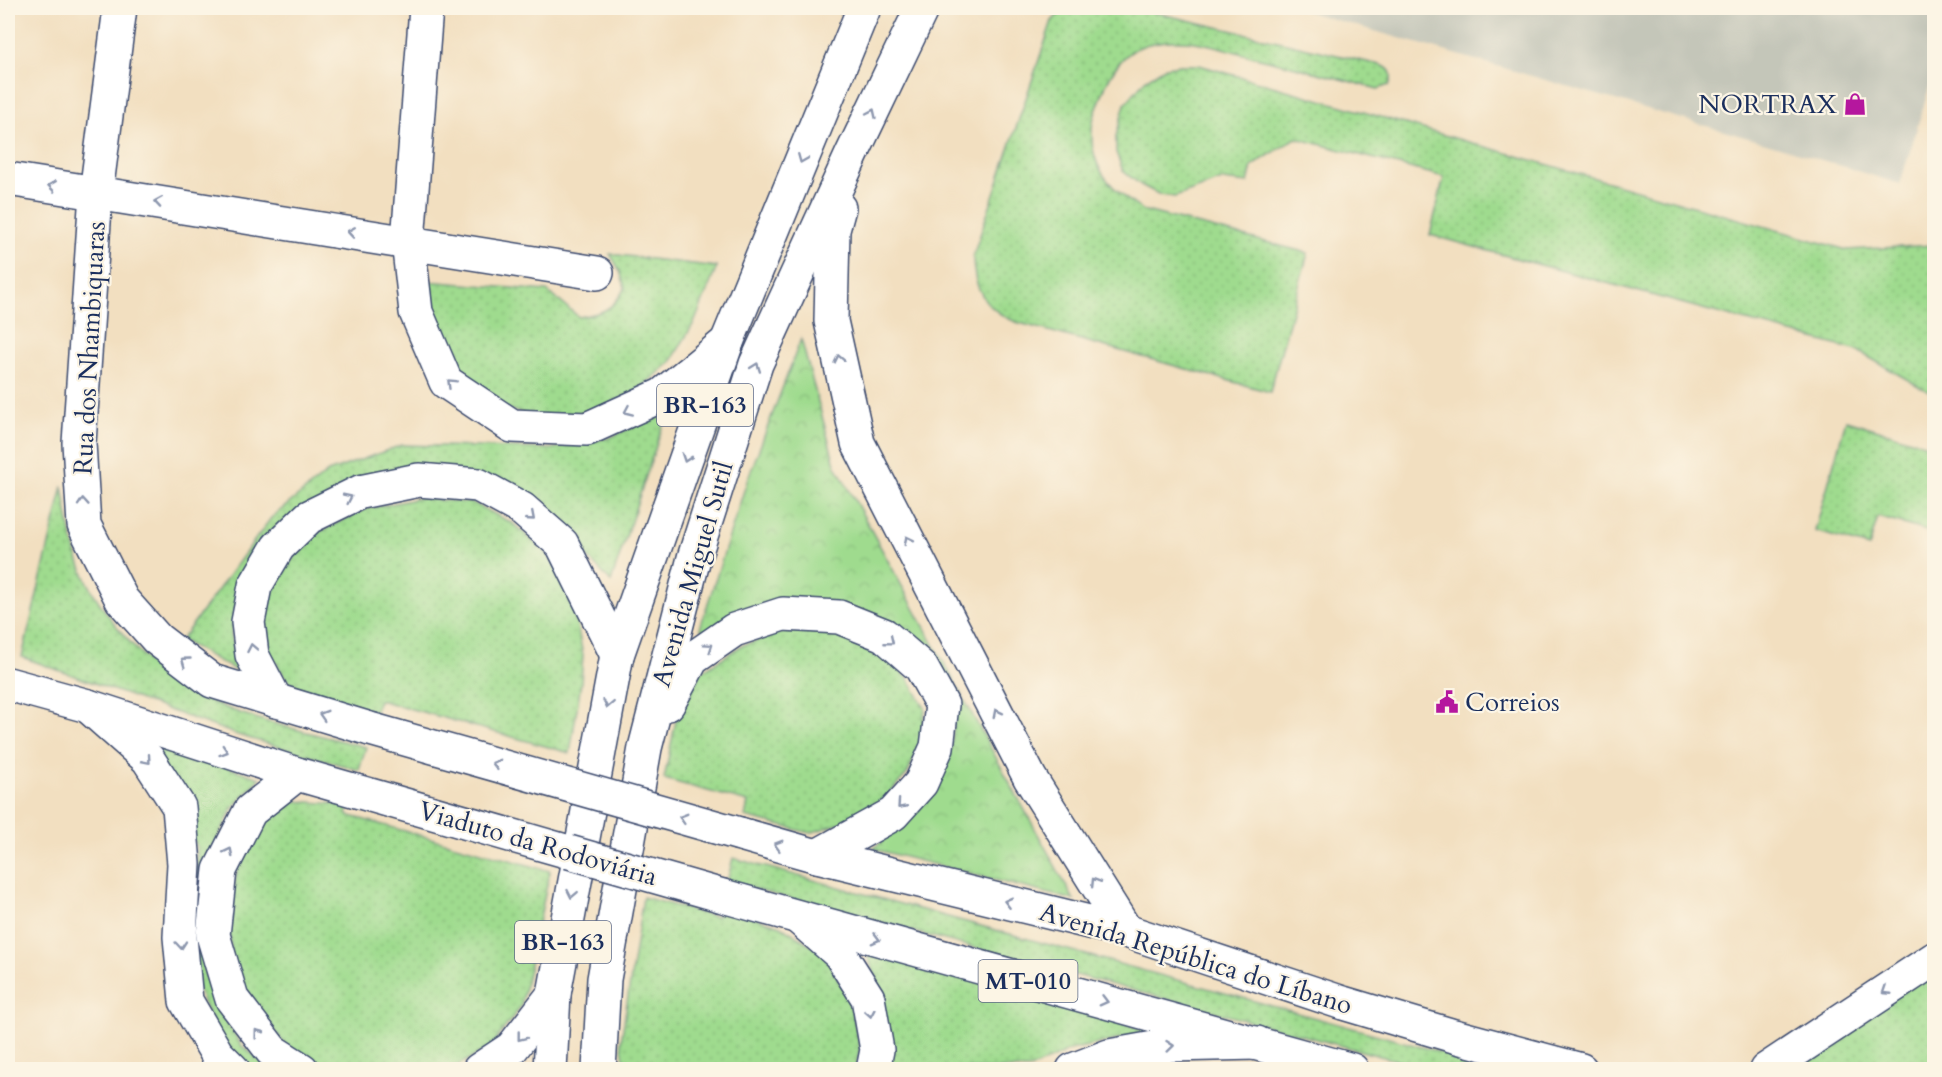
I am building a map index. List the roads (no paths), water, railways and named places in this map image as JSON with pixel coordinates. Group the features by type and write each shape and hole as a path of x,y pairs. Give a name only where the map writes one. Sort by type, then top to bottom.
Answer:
{"main road":[{"name":"Rua dos Nhambiquaras","path":"120,8 96,193 79,443 84,525 122,600 156,639 212,681 370,729 740,834"},
{"path":"426,8 408,242 416,312 447,382 512,426 587,429 662,395 727,342"},
{"name":"Avenida Miguel Sutil","path":"550,1070 554,994 617,656 727,342 864,8"},
{"name":"Avenida Miguel Sutil","path":"599,1070 604,979 645,748 694,558 756,364 922,8"},
{"path":"852,154 833,230 831,321 858,443 1030,778 1126,931"},
{"path":"8,179 597,273"},
{"path":"276,701 252,655 248,621 255,586 278,547 309,517 360,492 419,480 478,485 522,508 562,544 617,656"},
{"path":"645,748 692,659 734,630 783,614 839,616 884,635 921,667 942,705 937,747 921,783 893,814 817,856"},
{"name":"Viaduto da Rodoviária","path":"8,684 88,706 353,791 799,918"},
{"path":"88,706 148,759 179,807 184,864 180,937 186,1001 217,1054 233,1070"},
{"path":"297,774 250,811 220,870 213,935 232,999 272,1051 302,1070"},
{"name":"Avenida República do Líbano","path":"740,834 817,856 1126,931 1343,1003 1581,1070"},
{"path":"799,918 840,954 868,998 877,1050 873,1070"},
{"name":"MT-010","path":"799,918 1352,1070"},
{"path":"1766,1070 1935,958"},
{"path":"479,1070 513,1048 554,994"},
{"path":"603,1010 616,1070"},
{"path":"1073,1070 1110,1056 1171,1045 1257,1043"}],"place":[{"name":"NORTRAX","path":"1855,104"},
{"name":"Correios","path":"1447,702"}]}
